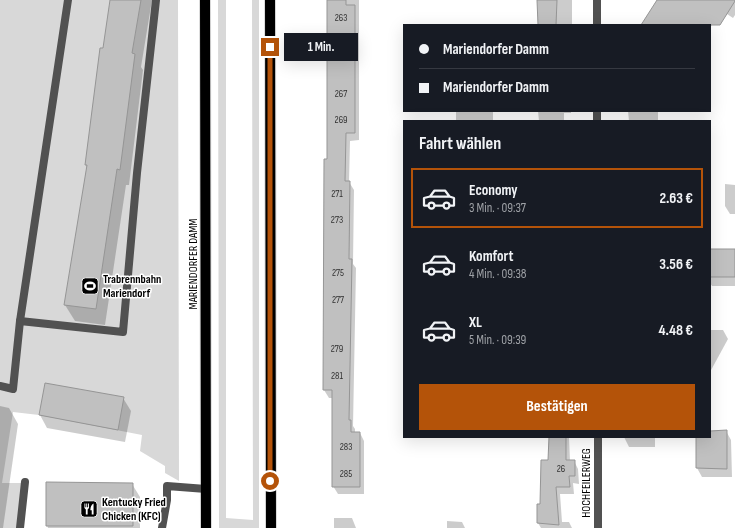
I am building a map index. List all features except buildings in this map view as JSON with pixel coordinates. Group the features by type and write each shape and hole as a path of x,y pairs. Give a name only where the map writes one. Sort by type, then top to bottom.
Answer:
{"main road":[{"name":"MARIENDORFER DAMM","path":"205,0 206,528"},
{"path":"270,0 270,528"}],"street":[{"path":"0,386 13,389 20,322 68,0"},
{"path":"20,322 123,332 137,173 156,0"},
{"path":"597,0 597,24"},
{"name":"HOCHFEILERWEG","path":"598,438 598,528"},
{"path":"20,528 25,482"},
{"path":"162,528 167,500 167,486 206,488"}],"shaded area":[{"name":"Trabrennbahn Mariendorf","path":"0,0 178,0 179,481 165,473 165,466 140,451 142,435 39,415 13,412 2,483 23,483 18,528 0,528"},
{"path":"218,0 226,0 226,518 253,520 252,0 259,0 259,528 219,528"}],"place":[{"name":"Trabrennbahn Mariendorf","path":"90,286"},
{"name":"Kentucky Fried Chicken (KFC)","path":"89,509"}],"route":[{"path":"270,47 270,481"}]}
